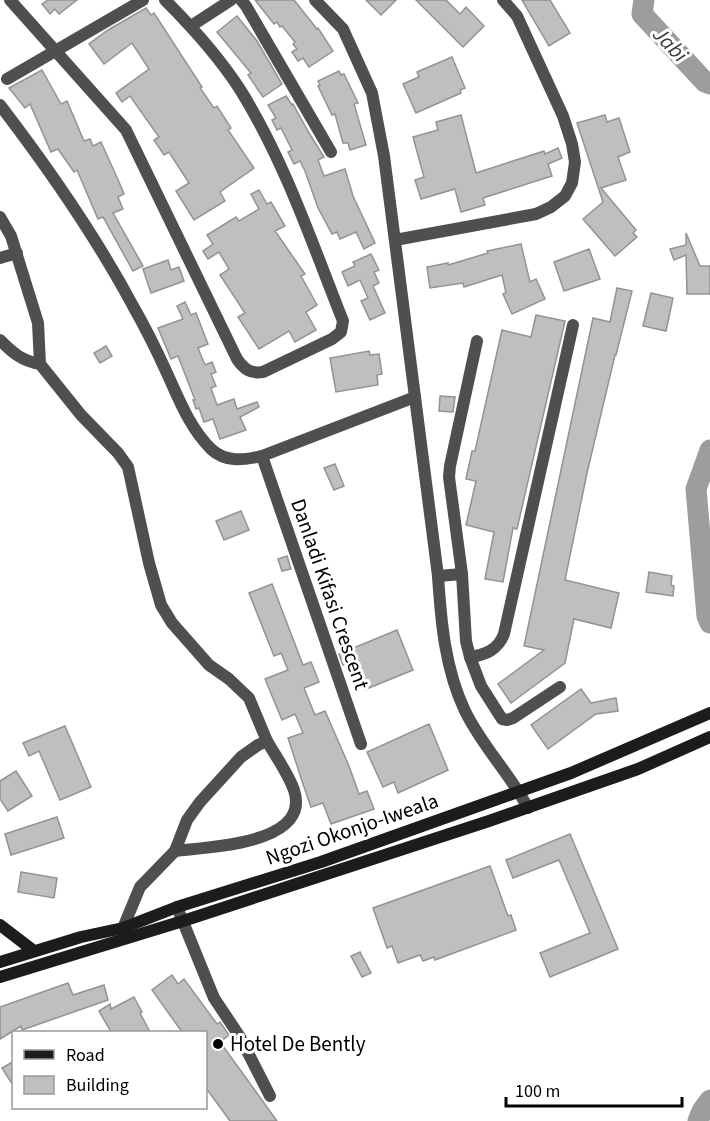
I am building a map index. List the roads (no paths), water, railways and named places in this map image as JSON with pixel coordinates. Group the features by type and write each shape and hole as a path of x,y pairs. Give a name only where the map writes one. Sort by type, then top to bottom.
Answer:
{"street":[{"path":"10,0 126,130 237,359 244,369 254,374 263,372 332,339 341,332 343,321 298,206 256,116 240,89 191,26 165,0"},
{"path":"7,78 143,0"},
{"path":"191,26 231,0"},
{"path":"241,0 331,152"},
{"path":"315,0 342,29 372,93 384,156 438,576 444,639 452,675 465,711 481,739 519,791 528,808"},
{"path":"395,240 536,214 551,207 565,196 572,183 575,162 563,116 517,16 503,0"},
{"path":"0,105 54,177 95,241 133,305 166,370 184,412 200,436 214,451 232,460 248,460 415,397"},
{"path":"0,217 11,236 38,323 40,364 81,415 118,453 128,467 149,563 162,606 172,623 209,664 230,679 249,698 267,741 294,791 295,806 288,822 261,839 175,851"},
{"path":"0,258 17,253"},
{"path":"470,657 488,652 501,641 504,634 573,325"},
{"path":"0,340 16,357 40,364"},
{"path":"477,341 450,466 462,574 466,641 481,686 502,719 513,718 560,687"},
{"name":"Danladi Kifasi Crescent","path":"262,456 361,744"},
{"path":"438,576 462,574"},
{"name":"Ngozi Okonjo-Iweala","path":"0,962 81,937 123,928 177,908 321,862 571,773 710,713"},
{"name":"Ngozi Okonjo-Iweala","path":"0,978 183,921 528,808 638,769 710,737"},
{"path":"123,928 140,887 175,851 187,820 200,802 241,757 267,741"},
{"path":"177,908 214,998 240,1037 270,1096"},
{"path":"0,925 34,951"}],"waterway":[{"name":"Jabi","path":"644,0 642,14 705,82 710,84"},
{"name":"Jabi","path":"710,450 696,489 707,616 710,623"},
{"name":"Jabi","path":"698,1121 710,1100"}],"place":[{"name":"Hotel De Bently","path":"218,1044"}]}
